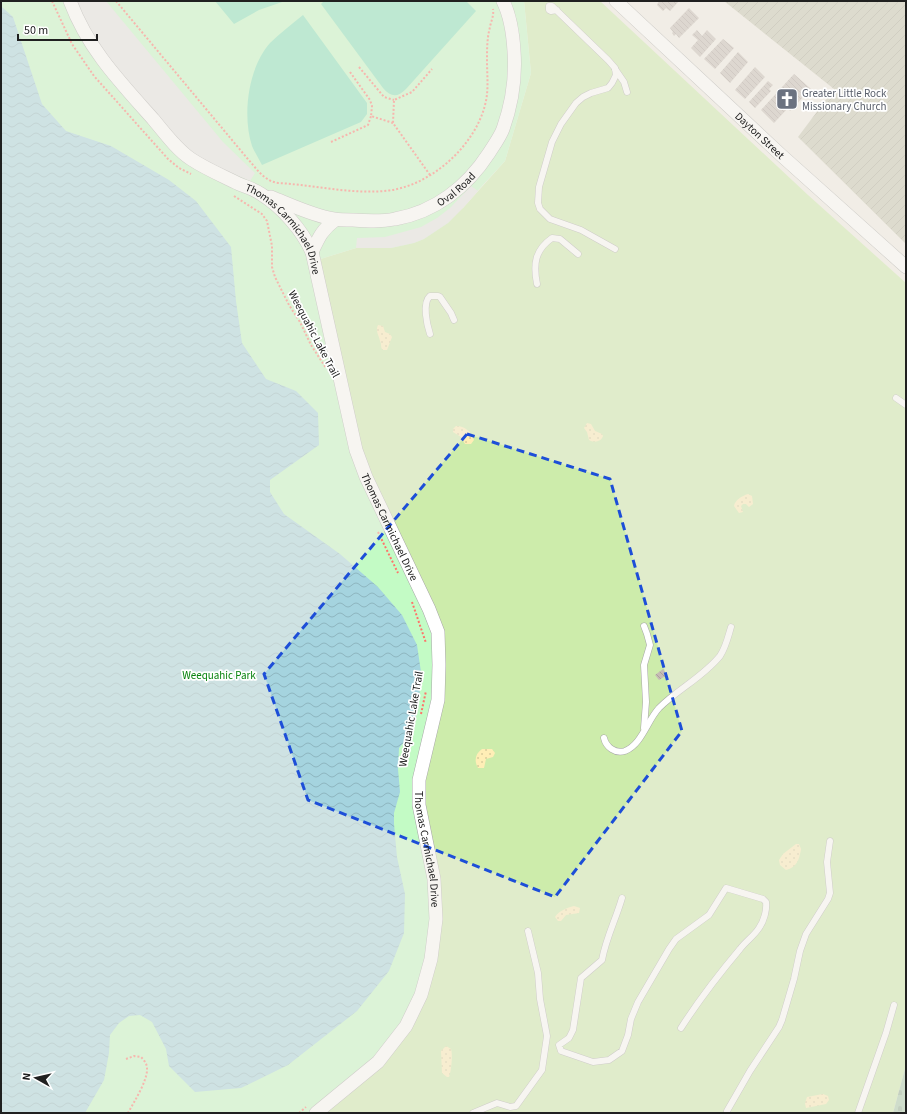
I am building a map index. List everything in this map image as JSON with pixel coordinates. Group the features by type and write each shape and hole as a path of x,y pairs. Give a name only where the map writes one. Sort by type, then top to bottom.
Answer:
{"street":[{"name":"Thomas Carmichael Drive","path":"70,1 87,37 106,65 172,141 189,158 212,171 260,193 288,217 307,241 312,252 356,450 366,477 430,608 438,632 438,700 419,780 419,805 434,879 436,919 431,959 421,995 406,1026 378,1062 313,1108"},
{"name":"Dayton Street","path":"616,1 781,155 906,267"},
{"name":"Oval Road","path":"260,193 300,209 335,220 376,221 395,219 431,208 447,198 475,172 494,146 502,130 513,91 515,68 514,41 511,22 498,3"},
{"path":"312,252 321,233 335,220"}],"lane":[{"path":"557,10 615,68 624,82 627,92"},
{"path":"615,68 616,75 608,88 583,97 576,103 561,124 548,151 538,198 540,209 550,219 581,230 615,249"},
{"path":"537,284 535,266 537,257 541,248 549,240 552,238 560,239 578,254"},
{"path":"430,334 426,323 426,302 430,296 440,297 454,320"},
{"path":"896,398 906,405"},
{"path":"643,732 645,725 646,702 644,665 650,645 644,626"},
{"path":"604,738 607,746 620,752 626,751 635,744 660,708 708,668 718,657 727,642 731,628"},
{"path":"727,1111 750,1071 779,1027 806,934 828,900 830,893 827,862 830,841"},
{"path":"622,898 605,945 602,960 581,978 573,1030 569,1038 559,1045 561,1052 593,1062 609,1060 622,1051 633,1013 676,939 709,915 726,888 763,899 766,902 766,912 760,927 744,943 714,981 681,1028"},
{"path":"473,1113 497,1103 510,1107 516,1106 542,1070 547,1036 540,999 538,972 528,931"},
{"path":"858,1113 886,1033 894,1005"}],"path":[{"path":"52,1 72,44 94,76 168,159 179,168 196,177"},
{"path":"116,1 260,173 272,182 352,191 386,191 416,183 430,175 454,157 468,140 478,124 485,105 487,87 487,50 490,25 498,3"},
{"path":"359,67 384,97 394,100 412,92 432,69"},
{"path":"331,142 368,125 371,116 372,106 370,100 350,72"},
{"path":"393,123 394,100"},
{"path":"371,116 393,123 430,175"},
{"name":"Weequahic Lake Trail","path":"232,194 258,211 267,221 272,246 272,268 275,277 289,305 300,322 311,346 327,371"},
{"path":"376,526 398,574"},
{"path":"411,601 427,648"},
{"name":"Weequahic Lake Trail","path":"421,718 427,685"},
{"path":"126,1059 134,1056 141,1057 145,1061 147,1069 145,1078 128,1113"},
{"path":"299,1113 313,1108"}],"highlighted area":[{"path":"467,434 610,479 682,731 555,897 308,800 264,674"}],"shaded area":[{"path":"74,1 106,1 223,142 255,173 250,181 203,161 171,137 99,46"},
{"path":"724,1 906,1 906,244 798,137 834,89"},
{"path":"471,186 478,191 463,208 448,223 424,239 414,243 391,248 356,248 357,238 385,237 421,227 437,218 450,208"}],"green space":[{"name":"Weequahic Park","path":"1,1 524,1 531,73 505,161 448,223 424,239 414,243 391,248 356,248 314,261 356,450 429,609 439,665 419,780 436,919 406,1026 316,1113 1,1113"},
{"path":"215,1 285,1 259,10 234,24"},
{"path":"324,1 466,1 476,11 406,89 400,94 391,95 383,88 321,4"},
{"path":"524,1 600,1 808,195 906,283 906,1065 893,1113 316,1113 366,477 314,261 356,248 367,248 463,208 505,161 531,73"},
{"path":"303,15 367,103 367,114 361,122 262,165 252,146 249,134 248,106 252,78 262,53 270,43"},
{"path":"906,1065 906,1113 893,1113"}],"sand":[{"path":"378,325 383,326 385,332 390,334 392,337 387,350 383,350 382,348 377,331"},
{"path":"587,423 591,424 595,431 602,434 603,436 601,440 595,442 589,440 587,432 584,428"},
{"path":"456,426 465,428 471,434 474,440 471,444 465,444 461,437 453,432 453,429"},
{"path":"748,494 752,496 753,504 749,507 746,504 743,504 741,506 743,512 739,513 734,506 739,498"},
{"path":"482,749 492,749 495,753 493,757 486,759 484,768 478,768 476,758"},
{"path":"796,844 799,844 801,849 798,860 793,867 786,870 780,865 779,860 783,854"},
{"path":"574,906 580,908 579,913 566,915 561,921 558,921 555,917 561,911"},
{"path":"446,1046 451,1049 452,1052 452,1063 449,1077 442,1073 441,1051"},
{"path":"823,1094 828,1096 829,1100 826,1104 806,1108 805,1103 807,1097"}],"water":[{"name":"Weequahic Park","path":"1,6 13,17 42,104 66,131 111,146 169,180 196,201 231,247 242,343 266,379 296,391 318,413 319,445 270,480 270,492 284,514 340,554 378,587 402,615 417,645 421,672 419,701 413,732 399,748 398,769 400,792 394,813 394,824 397,857 405,894 404,933 389,971 357,1011 288,1065 241,1088 195,1092 169,1066 166,1049 152,1022 140,1015 129,1016 119,1023 110,1035 109,1053 104,1080 85,1113 1,1113"}],"building":[{"path":"659,1 679,1 670,11 666,8 663,11 657,5"},
{"path":"689,8 699,18 679,38 676,34 674,36 670,28"},
{"path":"697,30 702,36 707,30 716,39 700,57 691,48 698,40 692,35"},
{"path":"723,39 734,48 715,69 704,59"},
{"path":"738,52 748,62 730,83 720,73"},
{"path":"755,67 765,77 745,99 735,90"},
{"name":"Greater Little Rock Missionary Church","path":"794,74 811,89 790,111 788,108 774,123 761,110"},
{"path":"768,81 773,85 769,89 771,91 755,108 749,102"},
{"path":"663,669 667,675 659,680 655,675"}],"place":[{"name":"Greater Little Rock Missionary Church","path":"787,99"}]}
